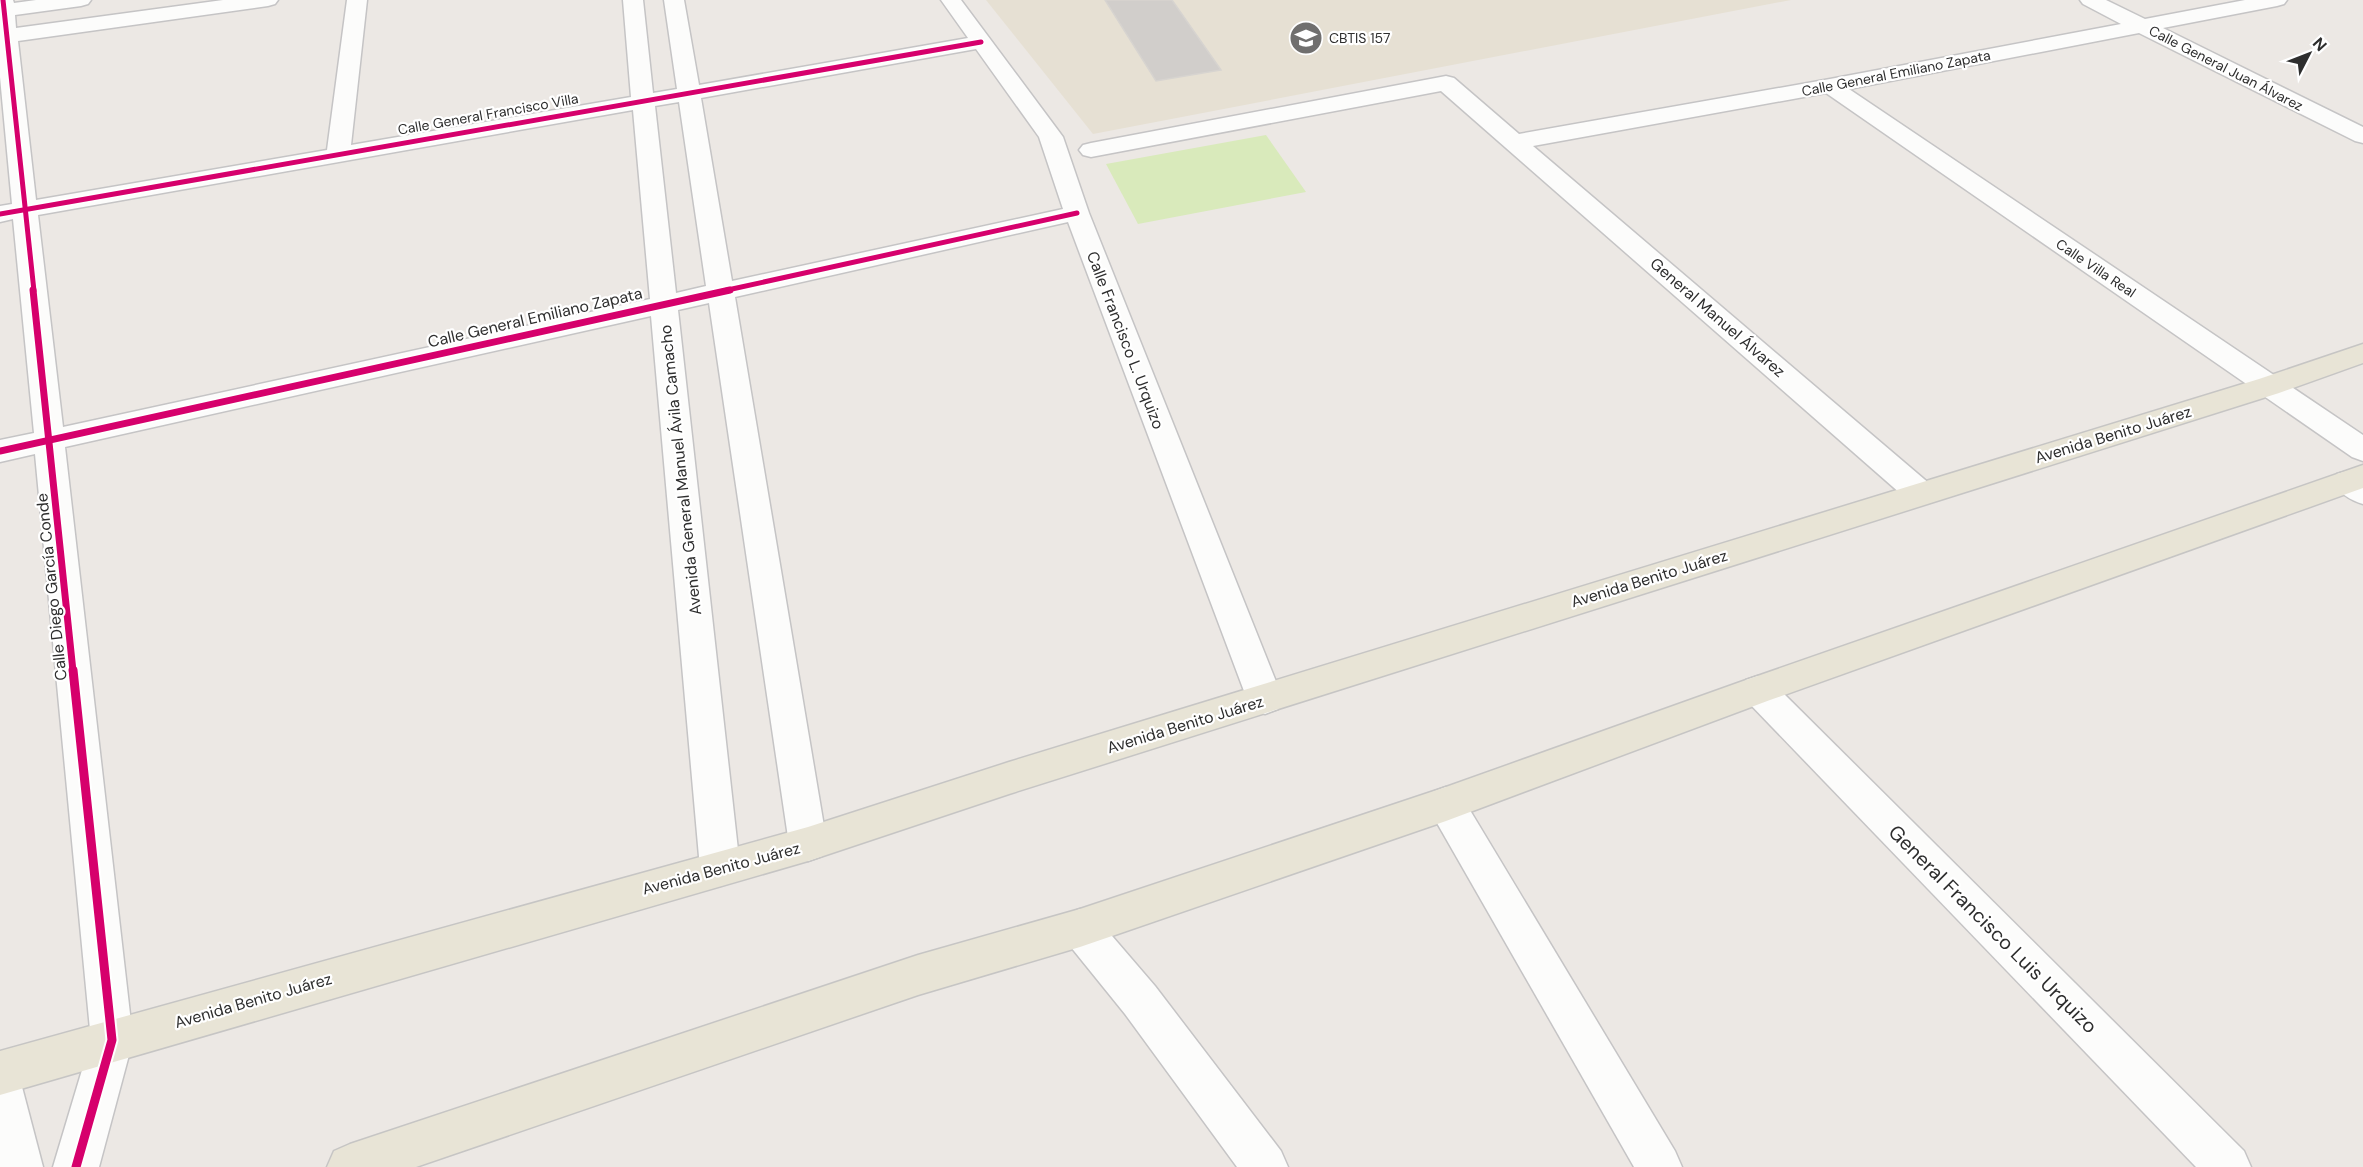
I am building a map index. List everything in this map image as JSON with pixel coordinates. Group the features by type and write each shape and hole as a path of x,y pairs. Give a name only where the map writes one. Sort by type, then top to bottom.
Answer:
{"main road":[{"name":"Avenida Benito Juárez","path":"0,1073 808,844 1009,778 2269,386 2363,353"},
{"path":"350,1167 918,975 1080,928 1446,804 2359,475"}],"street":[{"path":"3,19 81,0"},
{"path":"3,19 268,0"},
{"path":"338,153 357,0"},
{"name":"Avenida General Manuel Ávila Camacho","path":"633,0 720,868"},
{"path":"675,0 808,844"},
{"name":"Calle Francisco L. Urquizo","path":"951,0 1051,137 1077,213 1265,699"},
{"name":"Calle General Juan Álvarez","path":"2090,0 2363,136"},
{"name":"Calle General Emiliano Zapata","path":"1515,142 1830,86 2277,0"},
{"name":"Calle Diego García Conde","path":"3,19 12,211 49,439 112,1040 76,1167"},
{"name":"Calle General Francisco Villa","path":"12,211 981,42"},
{"name":"General Manuel Álvarez","path":"1091,150 1446,83 1920,493"},
{"name":"Calle Villa Real","path":"1830,86 2269,386 2359,475"},
{"name":"Calle General Emiliano Zapata","path":"0,451 1077,213"},
{"name":"General Francisco Luis Urquizo","path":"1758,690 2228,1167"},
{"path":"1446,804 1659,1167"},
{"path":"1080,928 1140,999 1265,1167"},
{"path":"0,1087 21,1167"}],"shaded area":[{"name":"CBTIS 157","path":"986,0 1791,0 1093,134"}],"green space":[{"path":"1266,135 1306,192 1138,224 1106,164"}],"building":[{"path":"1105,0 1172,0 1221,70 1156,81"}],"cycle path":[{"path":"3,0 112,1040 76,1167"},
{"path":"0,214 981,42"},
{"path":"0,451 1077,213"}],"place":[{"name":"CBTIS 157","path":"1306,38"}]}
